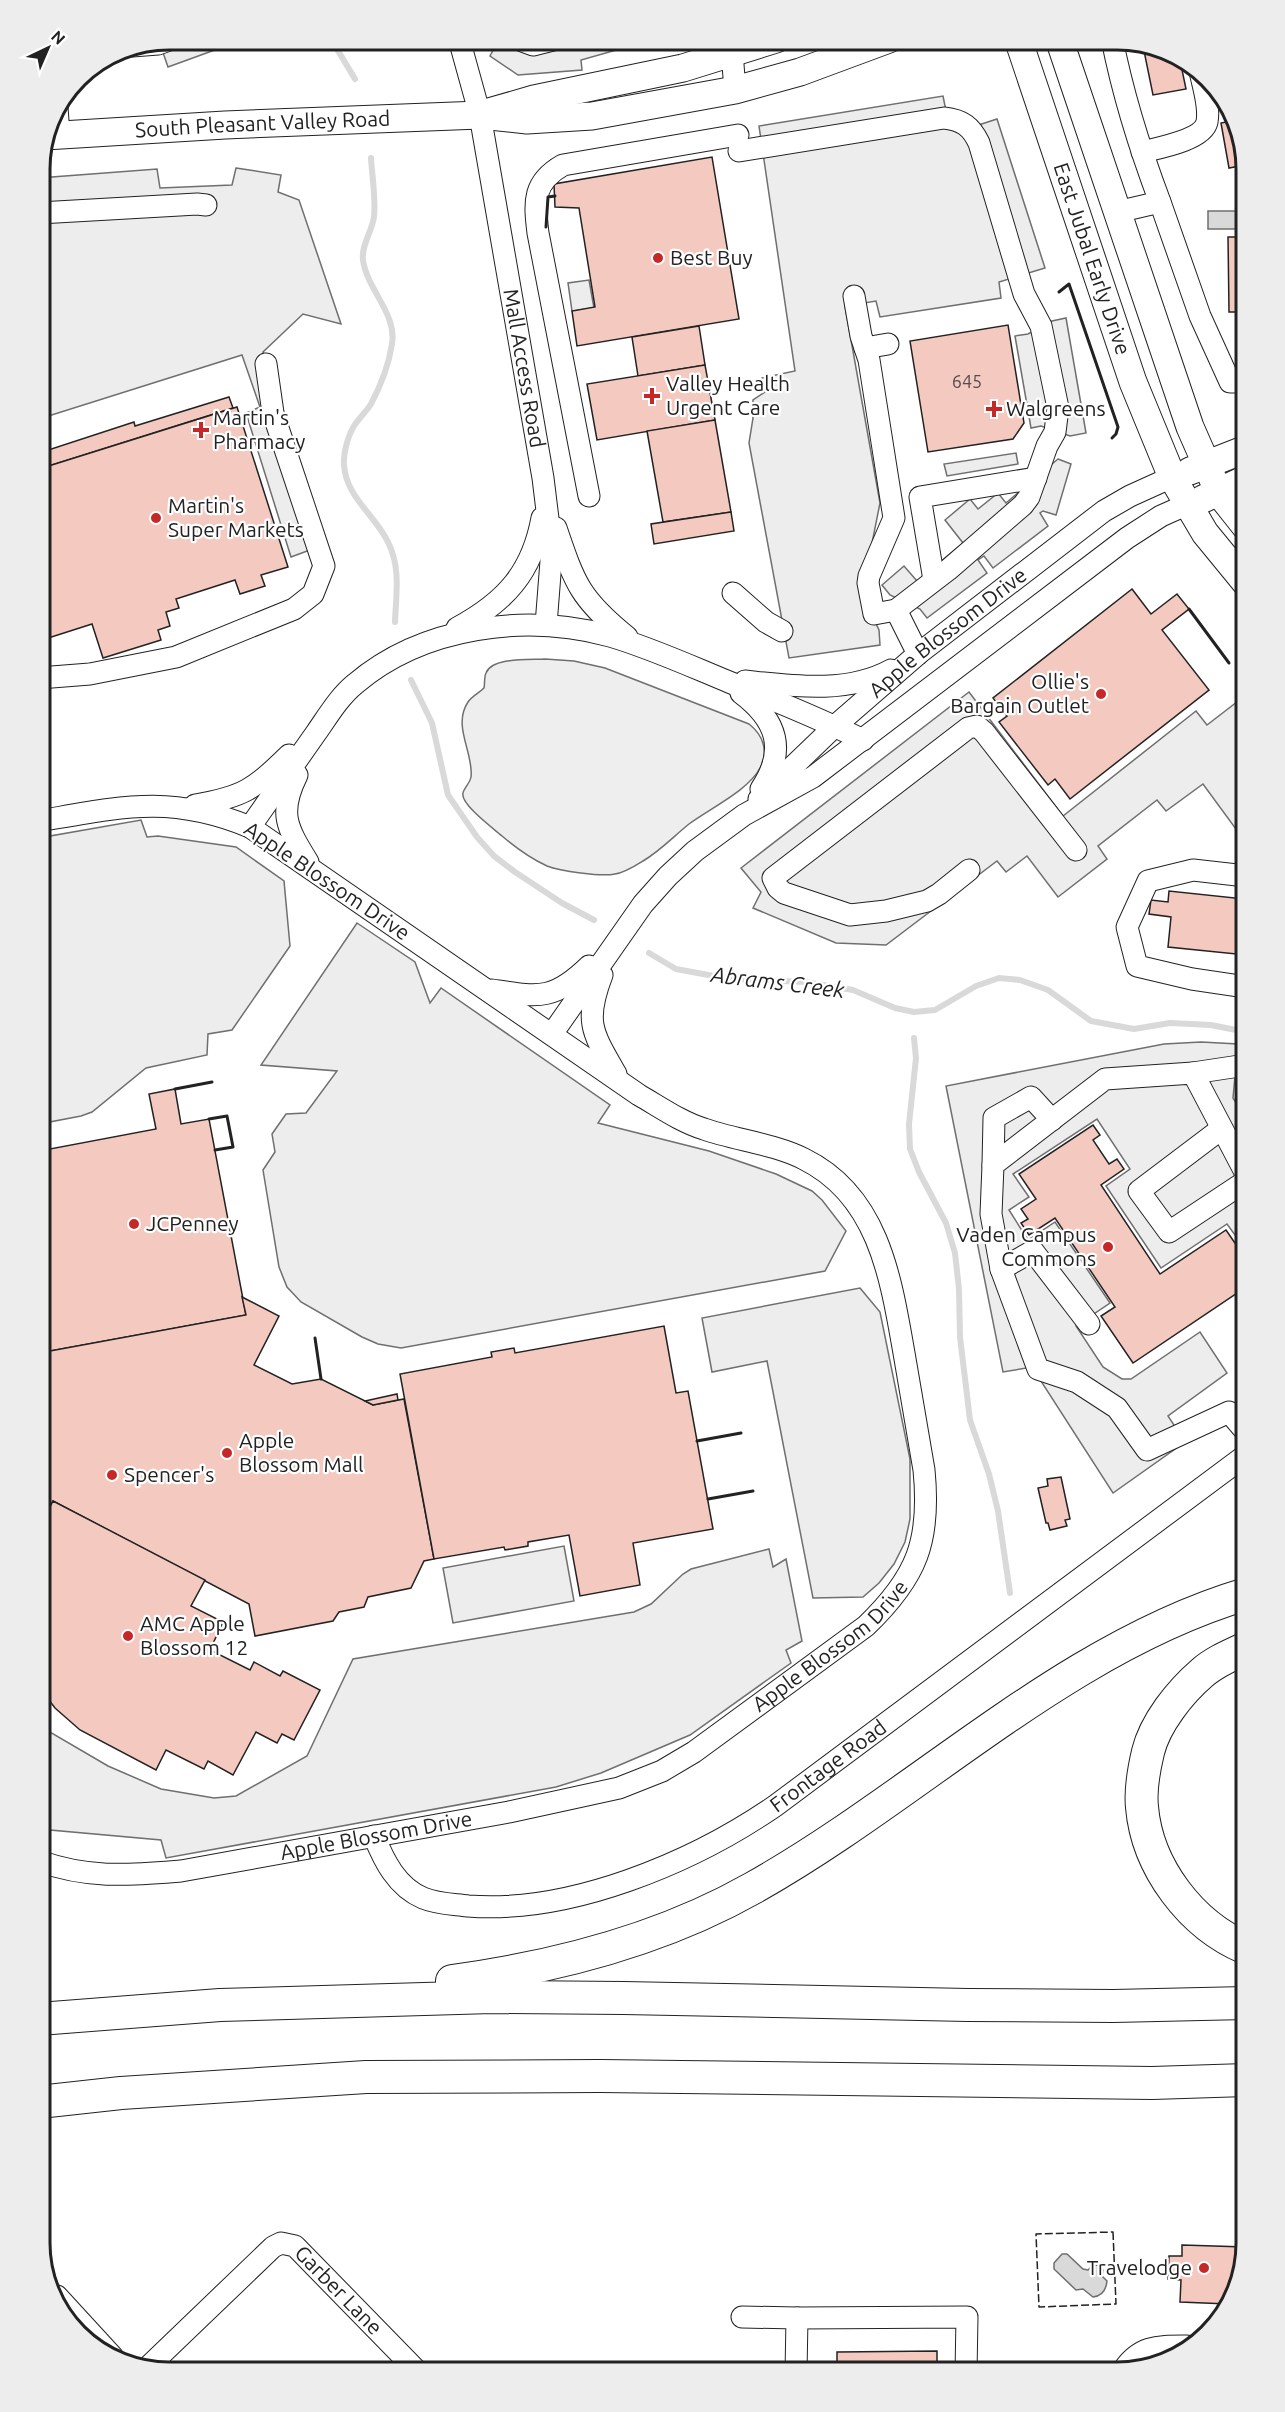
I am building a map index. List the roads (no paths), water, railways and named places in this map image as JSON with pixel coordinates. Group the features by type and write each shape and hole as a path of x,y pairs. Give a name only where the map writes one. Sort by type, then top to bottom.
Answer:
{"highway":[{"path":"50,2018 292,2001 476,1978 589,1955 669,1927 751,1889 789,1867 1034,1701 1120,1648 1191,1614 1235,1598"},
{"path":"1235,1654 1203,1672 1184,1691 1166,1716 1148,1750 1142,1806 1153,1853 1166,1878 1180,1898 1198,1917 1218,1933 1235,1942"},
{"path":"292,2001 559,1997 968,2006 1235,2003"},
{"path":"50,2101 121,2093 366,2077 600,2076 1152,2083 1235,2080"}],"main road":[{"name":"South Pleasant Valley Road","path":"480,115 534,99 683,68 722,50"},
{"name":"South Pleasant Valley Road","path":"55,135 225,125 480,115 527,120 592,116 735,90 800,72 859,50"},
{"name":"East Jubal Early Drive","path":"1022,50 1133,382 1172,477 1206,532 1235,569"},
{"name":"East Jubal Early Drive","path":"1063,50 1161,346 1205,465 1219,493 1235,513"},
{"path":"1172,477 1235,453"},
{"path":"1188,504 1235,485"}],"street":[{"name":"Mall Access Road","path":"462,50 480,115 546,500 551,561 546,625"},
{"path":"731,50 735,90"},
{"path":"1114,50 1142,152 1200,316 1230,382 1235,382"},
{"path":"1142,152 1173,144 1201,133 1207,123 1203,86"},
{"path":"589,495 538,233 535,211 540,185 545,177 563,165 944,118 970,127 979,143 1023,294 1041,326 1058,408 1055,432 1047,446 1029,497 1023,505 896,610 874,614 868,583 869,576 894,518 869,360 854,296"},
{"path":"1117,212 1160,202"},
{"path":"50,212 206,205"},
{"path":"865,348 888,344"},
{"path":"50,677 90,674 176,657 294,609 313,594 324,566 273,413 266,364"},
{"name":"Apple Blossom Drive","path":"552,1034 643,904 695,851 744,814 835,726 918,654 1104,512 1130,496 1172,477"},
{"path":"934,580 920,497 1036,478"},
{"path":"434,641 492,607 511,589 522,574 538,537 546,500"},
{"path":"546,500 573,579 604,618 637,645"},
{"name":"Apple Blossom Drive","path":"744,814 813,777 1126,538 1161,516 1188,504"},
{"path":"734,593 766,622 782,631"},
{"path":"721,679 787,686 856,684 878,677 918,654 896,610"},
{"path":"250,827 344,695 369,673 404,652 434,641 493,628 546,625 590,632 637,645 835,726 862,740"},
{"path":"721,679 755,704 774,732 777,747 769,777 744,814"},
{"path":"179,807 242,795 266,777 326,719"},
{"path":"312,867 290,831 285,806 292,786 326,719"},
{"path":"969,870 927,901 886,911 850,915 784,893 778,888 773,878 968,728 977,726 1076,850"},
{"name":"Apple Blossom Drive","path":"50,819 123,807 155,805 212,813 250,827 672,1114 700,1128 805,1159 837,1180 867,1217 881,1249 896,1306 924,1470 926,1516 916,1560 897,1594 866,1626 694,1752 662,1771 619,1788 590,1795 181,1871 153,1874 85,1874 50,1864"},
{"path":"1235,875 1193,870 1148,881 1127,927 1137,966 1192,979 1235,985"},
{"path":"488,989 530,996 553,993 577,978 616,941"},
{"path":"616,941 592,1000 590,1015 596,1038 619,1080"},
{"path":"993,1165 1105,1079 1193,1073 1235,1067"},
{"path":"1193,1073 1235,1154"},
{"path":"1052,1120 1031,1097 994,1118 991,1214 1001,1269 1038,1369 1077,1382 1117,1408 1147,1450 1229,1412 1235,1419"},
{"path":"1221,1129 1139,1191 1169,1232 1235,1188"},
{"path":"1001,1269 1033,1251 1089,1324"},
{"name":"Frontage Road","path":"374,1836 381,1854 395,1877 416,1894 442,1904 481,1907 526,1904 588,1892 686,1858 745,1827 1235,1463"},
{"name":"Garber Lane","path":"154,2361 273,2247 281,2243 295,2246 408,2362"},
{"path":"70,2310 94,2336"},
{"path":"742,2317 967,2317 966,2362"},
{"path":"796,2362 797,2318"},
{"path":"1132,2361 1139,2353 1154,2346 1177,2346"}],"waterway":[{"name":"Abrams Creek","path":"338,50 355,79"},
{"name":"Abrams Creek","path":"371,158 374,217 363,260 370,281 390,322 392,344 381,383 369,407 350,435 345,450 344,465 350,487 382,532 392,552 397,581 395,622"},
{"name":"Abrams Creek","path":"411,680 432,723 448,795 477,837 494,856 515,872 562,903 594,920"},
{"name":"Abrams Creek","path":"649,953 676,969 730,979 805,982 853,990 895,1008 914,1012 935,1010 976,986 999,978 1020,980 1048,990 1091,1021 1134,1029 1170,1023 1211,1025 1235,1030"},
{"path":"914,1038 916,1058 909,1124 910,1149 919,1172 946,1223 955,1253 959,1289 960,1337 970,1420 989,1474 998,1511 1010,1593"}],"place":[{"name":"Best Buy","path":"658,258"},
{"name":"Valley Health Urgent Care","path":"652,396"},
{"name":"Walgreens","path":"994,409"},
{"name":"Martin's Pharmacy","path":"201,430"},
{"name":"Martin's Super Markets","path":"156,518"},
{"name":"Ollie's Bargain Outlet","path":"1101,694"},
{"name":"JCPenney","path":"134,1224"},
{"name":"Vaden Campus Commons","path":"1108,1247"},
{"name":"Apple Blossom Mall","path":"227,1453"},
{"name":"Spencer's","path":"112,1475"},
{"name":"AMC Apple Blossom 12","path":"128,1636"},
{"name":"Travelodge","path":"1204,2268"}]}
